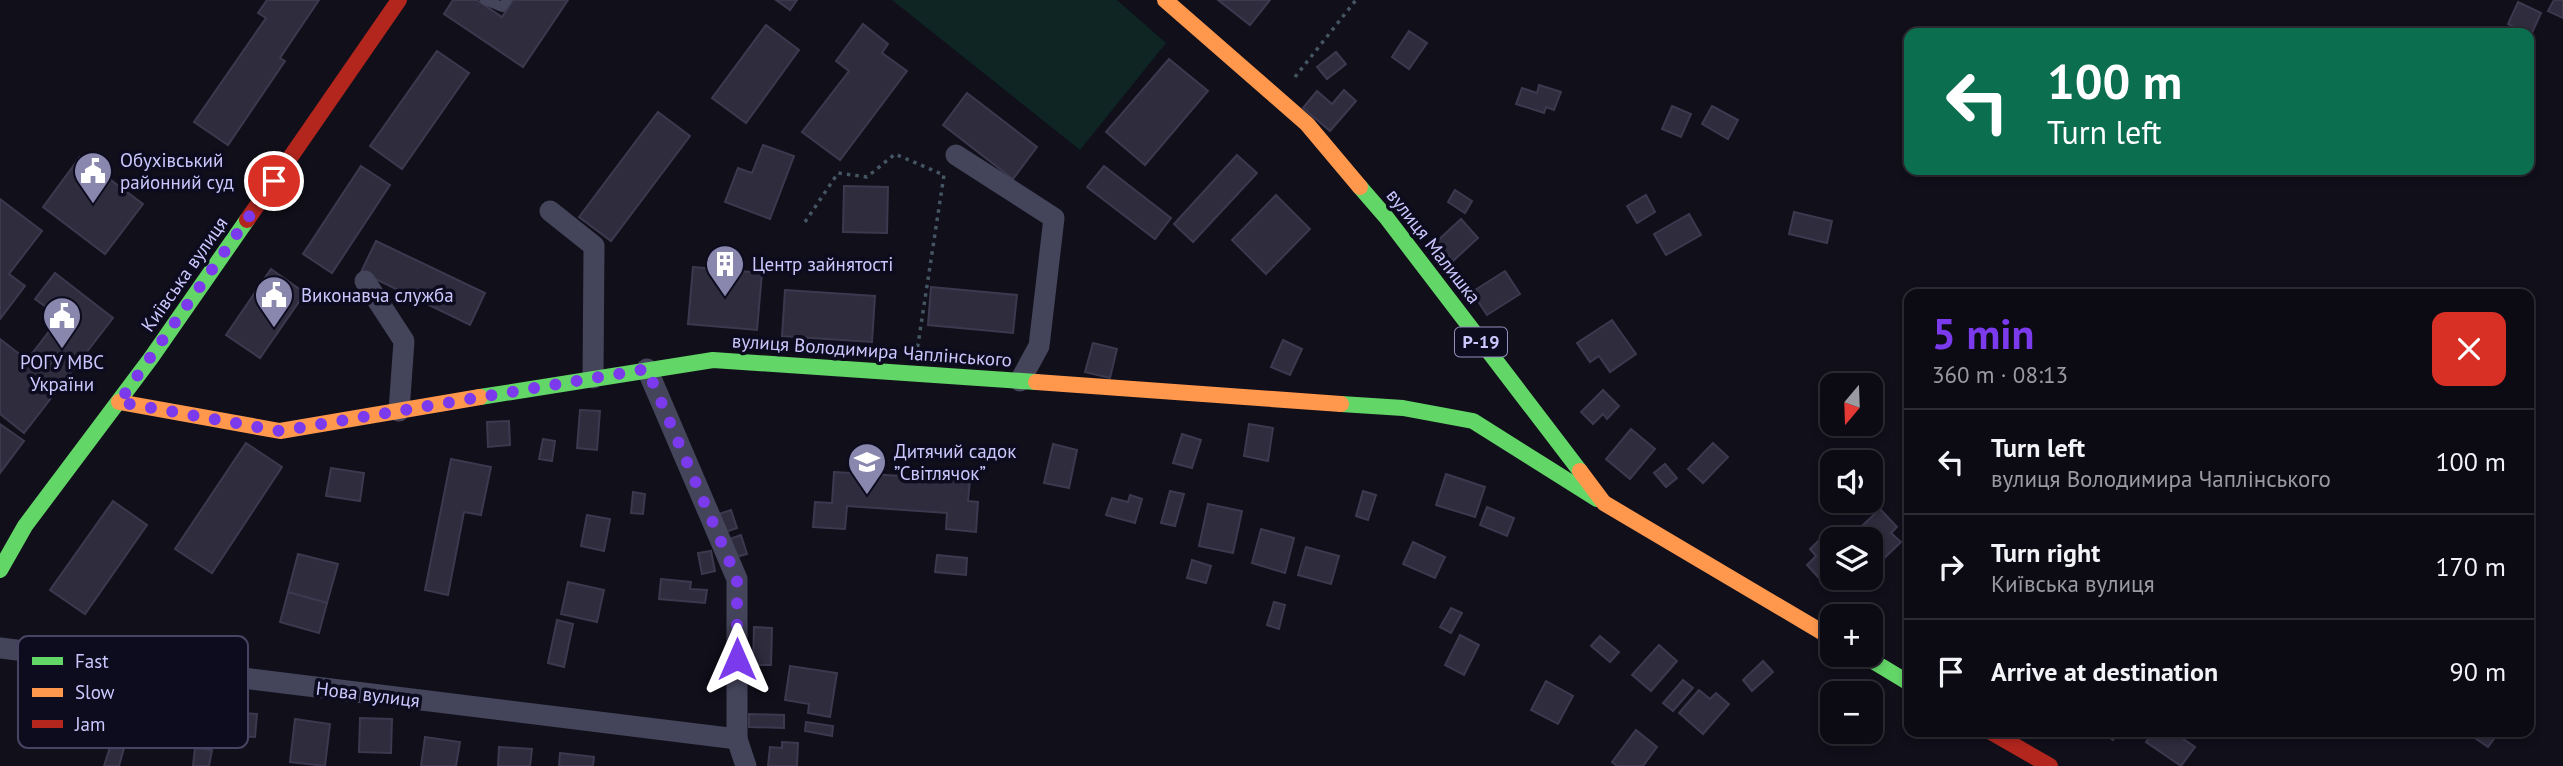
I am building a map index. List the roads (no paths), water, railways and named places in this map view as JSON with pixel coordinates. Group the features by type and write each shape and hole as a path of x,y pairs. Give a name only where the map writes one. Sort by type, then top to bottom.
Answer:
{"main road":[{"name":"Київська вулиця","path":"0,570 25,526 119,402 400,0"},
{"name":"вулиця Малишка","path":"1166,0 1307,124 1386,218 1604,503 1820,631"},
{"name":"вулиця Володимира Чаплінського","path":"119,402 280,431 713,360 1403,408 1473,421 1604,503"},
{"path":"1883,667 1904,680"},
{"path":"2000,737 2050,766"}],"street":[{"path":"956,155 1054,218 1039,346 1020,381"},
{"path":"550,211 594,246 593,378"},
{"path":"365,281 404,341 400,411"},
{"path":"647,369 737,579 737,739 746,766"},
{"name":"Нова вулиця","path":"0,649 18,651"},
{"name":"Нова вулиця","path":"248,679 737,739"}],"lane":[{"path":"485,0 502,7 506,0"}],"place":[{"name":"Обухівський районний суд","path":"93,205"},
{"name":"Центр зайнятості","path":"725,298"},
{"name":"Виконавча служба","path":"274,329"},
{"name":"РОГУ МВС України","path":"62,350"},
{"name":"Дитячий садок ”Світлячок”","path":"867,496"}]}
